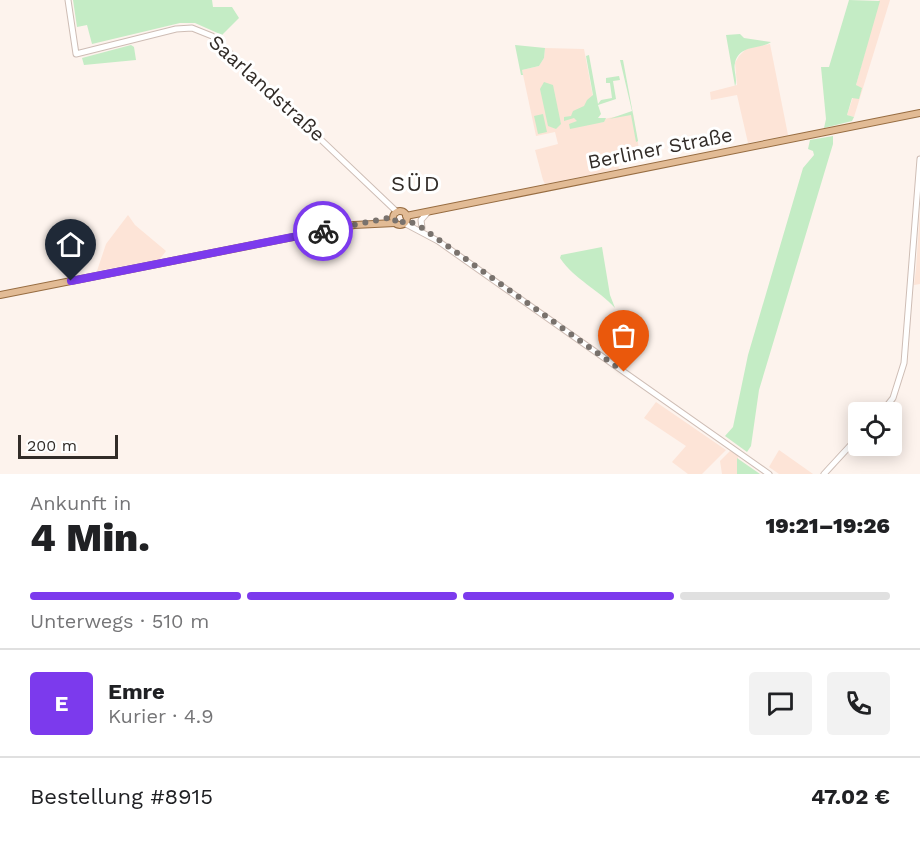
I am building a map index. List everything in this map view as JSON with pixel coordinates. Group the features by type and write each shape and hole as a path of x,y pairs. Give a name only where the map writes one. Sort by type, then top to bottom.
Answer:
{"main road":[{"name":"Berliner Straße","path":"395,217 405,220 429,211 920,113"},
{"path":"0,295 378,222 403,212 405,220"}],"street":[{"name":"Saarlandstraße","path":"68,0 76,54 176,29 192,28 212,36 395,217"},
{"path":"890,402 904,363 920,159"},
{"path":"422,228 423,217 429,211"},
{"path":"405,220 422,228 438,242"},
{"path":"405,220 768,474"},
{"path":"824,474 848,448"}],"shaded area":[{"path":"879,0 890,0 854,117 847,115 853,97 862,89 856,85"},
{"path":"770,44 788,135 748,143 737,95 711,100 710,92 737,85 735,63 739,56 747,48"},
{"path":"545,48 584,49 598,123 604,122 604,119 633,113 639,149 616,154 619,169 545,184 535,150 558,144 555,132 536,136 522,70 539,66 544,58"},
{"path":"920,210 920,284 914,285 916,269"},
{"path":"128,215 135,225 166,251 160,259 97,271 106,244"},
{"path":"656,402 726,450 702,474 688,474 672,462 686,446 644,418"},
{"path":"779,450 813,474 779,474 769,467"},
{"path":"730,451 738,454 739,474 722,474 720,461"}],"green space":[{"path":"73,0 212,0 213,7 232,7 239,18 222,35 195,23 180,23 92,44 87,25 77,27"},
{"path":"849,0 880,1 856,85 862,88 859,99 852,98 847,115 854,117 852,121 824,128 826,119 821,67 829,67"},
{"path":"740,34 744,38 771,42 745,50 737,57 735,86 726,35"},
{"path":"131,45 134,47 136,60 84,65 82,58"},
{"path":"515,45 545,48 544,58 539,66 522,70 523,75 521,75"},
{"path":"589,55 598,104 601,100 612,98 610,83 606,83 606,78 619,76 620,80 613,81 616,99 598,105 601,114 598,118 606,118 604,122 570,129 569,124 577,121 574,118 564,121 564,117 571,116 573,111 584,106 593,95 586,56"},
{"path":"620,60 623,60 638,141 636,142 631,115 609,119 632,111"},
{"path":"544,82 553,85 561,124 556,129 548,126 540,89"},
{"path":"543,114 547,132 538,134 534,116"},
{"path":"833,136 833,144 759,390 751,446 747,452 725,436 733,427 748,355 803,168 814,155 813,151 808,149 810,140"},
{"path":"602,247 610,295 615,308 566,266 560,258 561,255"},
{"path":"737,458 760,474 737,474"}],"way so far":[{"path":"323,231 378,222 393,217 398,225 406,220 418,225 438,242 624,372"}],"district":[{"name":"SÜD","path":"416,183"}],"route":[{"path":"71,281 323,231"}]}
